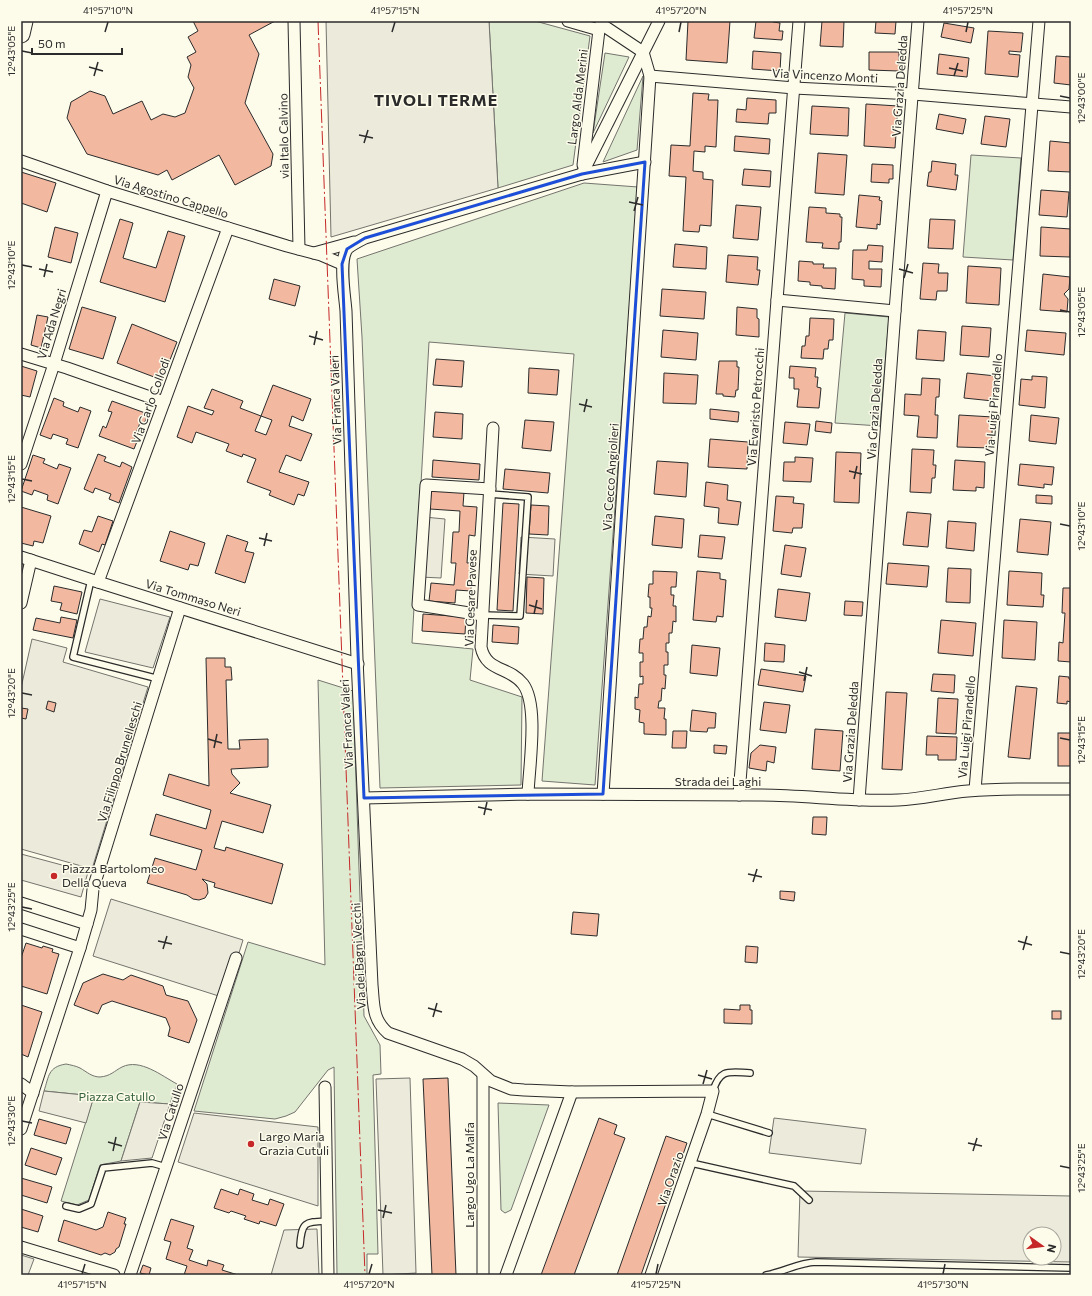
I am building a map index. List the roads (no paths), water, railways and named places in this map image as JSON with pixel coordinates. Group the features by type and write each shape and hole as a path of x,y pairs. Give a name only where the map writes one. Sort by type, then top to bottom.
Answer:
{"main road":[{"path":"21,34 24,21"}],"street":[{"name":"via Italo Calvino","path":"294,21 299,250"},
{"path":"314,253 582,174 645,162 650,76 643,52 601,25 568,21"},
{"name":"Largo Alda Merini","path":"582,174 659,21"},
{"name":"Via Evaristo Petrocchi","path":"739,795 799,21"},
{"name":"Via Grazia Deledda","path":"859,800 918,21"},
{"name":"Via Luigi Pirandello","path":"975,790 1039,21"},
{"name":"Largo Alda Merini","path":"582,174 601,25"},
{"name":"Via Vincenzo Monti","path":"650,76 794,88 913,94 1071,107"},
{"name":"Via Agostino Cappello","path":"21,161 107,191 299,250 314,253 342,264"},
{"name":"Via Cecco Angiolieri","path":"603,794 645,162"},
{"name":"Via Ada Negri","path":"21,464 54,364 107,191"},
{"name":"Via Carlo Collodi","path":"95,581 164,402 228,228"},
{"path":"342,264 344,254 347,249 365,238"},
{"name":"Via Franca Valeri","path":"342,264 346,311 364,798"},
{"path":"777,300 895,311"},
{"path":"21,354 164,402"},
{"name":"Via Cesare Pavese","path":"493,428 481,642 484,658 492,665 506,670 516,676 524,685 530,699 532,724 528,794"},
{"path":"482,615 418,605 426,484 489,492"},
{"path":"21,603 26,558"},
{"name":"Via Tommaso Neri","path":"26,558 358,664"},
{"name":"Via Filippo Brunelleschi","path":"87,924 94,889 180,608"},
{"name":"Strada dei Laghi","path":"364,798 528,794 603,794 794,795 859,800 905,800 975,790 1071,789"},
{"name":"Via dei Bagni Vecchi","path":"364,798 372,985 376,1018 388,1033 462,1059 474,1066 491,1081 511,1089 572,1092 713,1091"},
{"path":"21,903 87,924 21,1129"},
{"path":"21,929 80,948"},
{"name":"Via Catullo","path":"130,1275 236,958"},
{"name":"Largo Ugo La Malfa","path":"483,1075 483,1275"},
{"path":"21,1084 33,1093"},
{"path":"325,1087 328,1275"},
{"name":"Via Orazio","path":"651,1275 691,1163 713,1091"},
{"path":"506,1275 572,1092"},
{"path":"21,1247 113,1275"}],"lane":[{"path":"482,615 520,616 528,497 489,492"},
{"path":"95,581 73,658 159,679"},
{"path":"713,1091 720,1076 729,1072 750,1073"},
{"path":"707,1114 769,1133"},
{"path":"66,1206 79,1209 91,1204 103,1168 152,1163 166,1167"},
{"path":"691,1163 794,1186 809,1200"},
{"path":"300,1245 302,1231 305,1224 311,1222 328,1221"},
{"path":"766,1275 797,1265 816,1262 1071,1268"}],"place":[{"name":"Piazza Bartolomeo Della Queva","path":"54,876"},
{"name":"Largo Maria Grazia Cutuli","path":"251,1144"}],"district":[{"name":"TIVOLI TERME","path":"436,100"}],"park label":[{"name":"Piazza Catullo","path":"117,1097"}]}
